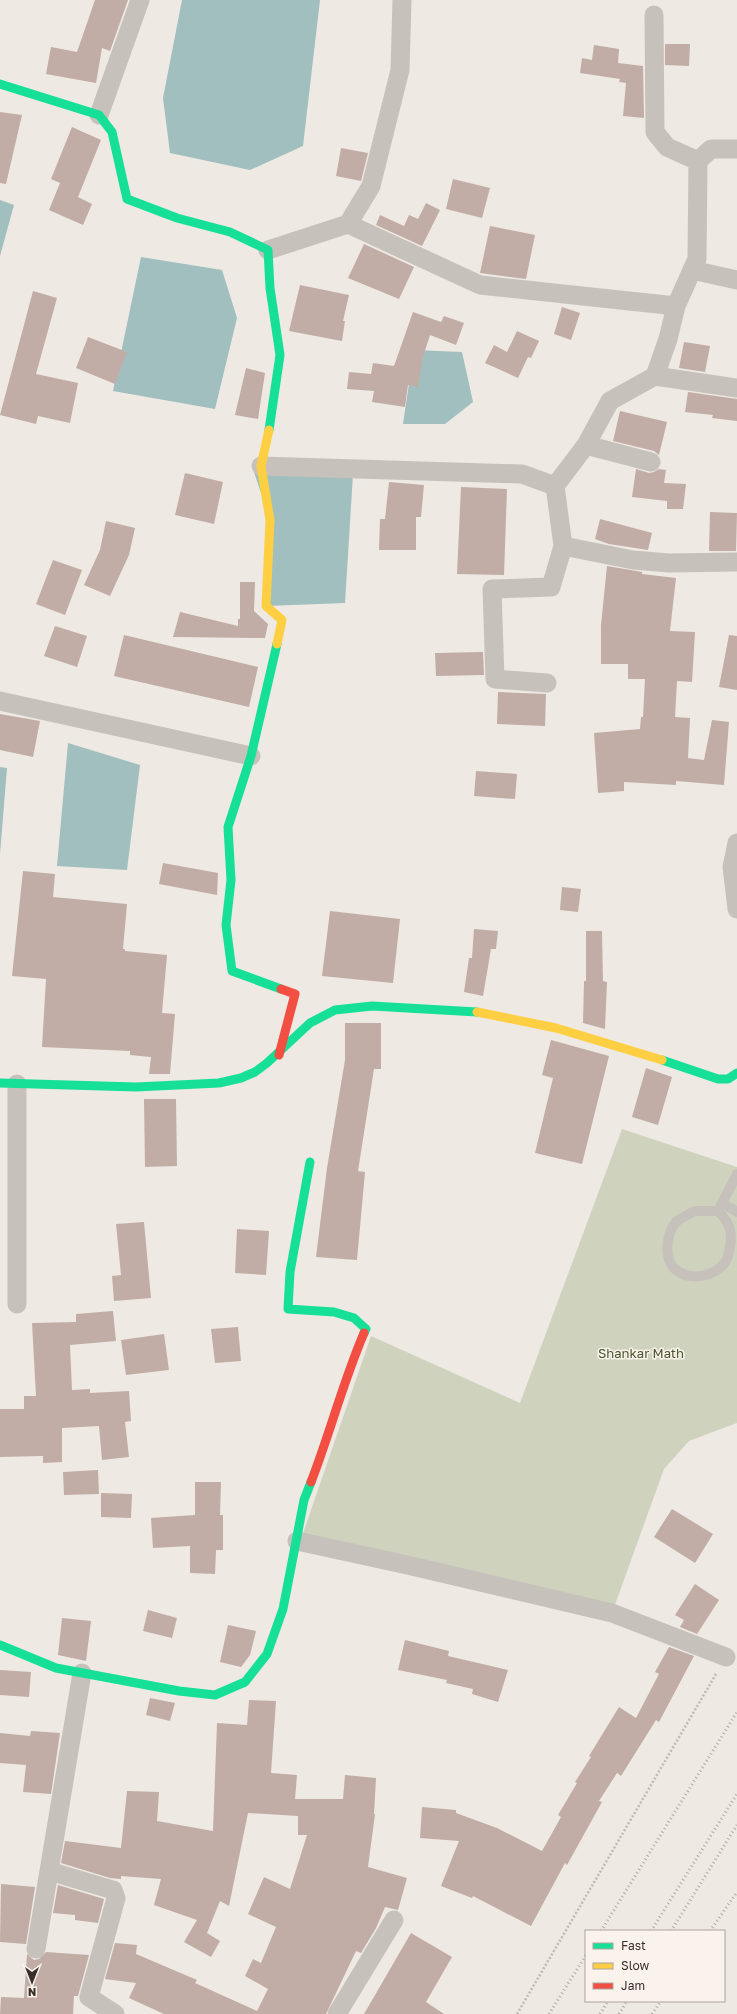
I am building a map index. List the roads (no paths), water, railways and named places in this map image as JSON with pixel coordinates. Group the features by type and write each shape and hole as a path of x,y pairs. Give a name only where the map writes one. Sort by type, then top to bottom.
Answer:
{"street":[{"path":"99,115 140,0"},
{"path":"0,84 99,115 112,132 127,199 177,218 230,232 268,250 348,224 371,186 400,70 402,0"},
{"path":"654,14 655,132 667,147 698,161"},
{"path":"655,376 668,339 676,306 697,259 698,161 711,149 737,149"},
{"path":"348,224 480,285 676,306"},
{"path":"268,250 270,288 280,355 268,438 261,466 270,520 266,606 282,620 251,756 228,827 231,880 226,925 232,971 295,994 279,1055"},
{"path":"692,270 737,280"},
{"path":"547,683 495,680 492,589 551,587 563,546 555,486 586,445 610,401 655,376 737,388"},
{"path":"586,445 651,462"},
{"path":"261,466 522,474 555,486"},
{"path":"563,546 633,560 669,563 737,562"},
{"path":"0,701 251,756"},
{"path":"737,843 732,867 737,909"},
{"path":"17,1304 8,1084 157,1087 218,1083 242,1078 263,1067 279,1055 312,1021 335,1010 380,1006 440,1009 499,1016 590,1037 718,1079 728,1078 737,1073"},
{"path":"0,1645 56,1668 179,1691 215,1695 245,1682 267,1654 284,1609 304,1500 324,1448 349,1368 366,1329 354,1318 334,1312 288,1309 290,1272 310,1162"},
{"path":"297,1542 403,1564 612,1614 726,1657"},
{"path":"36,1949 82,1673"},
{"path":"49,1871 113,1890 116,1898 89,1997 115,2014"},
{"path":"337,2014 394,1920"}],"lane":[{"path":"720,1207 737,1174"},
{"path":"720,1207 728,1221 732,1236 726,1261 710,1274 693,1277 676,1270 668,1258 667,1240 676,1222 695,1211 720,1207 737,1212"}],"water":[{"path":"182,0 320,0 303,146 250,170 170,153 163,98"},
{"path":"0,200 14,205 0,256"},
{"path":"141,257 222,270 237,318 215,409 113,391"},
{"path":"414,350 462,352 473,402 445,424 403,424"},
{"path":"254,472 353,474 345,603 266,606 270,520"},
{"path":"68,743 140,765 127,870 57,866"},
{"path":"0,767 7,768 0,854"}],"railway":[{"path":"602,1930 737,1712"},
{"path":"652,1930 737,1794"},
{"path":"672,1930 737,1825"},
{"path":"711,1930 737,1892"},
{"path":"549,2014 585,1957"},
{"path":"600,2014 607,2002"},
{"path":"619,2014 626,2002"},
{"path":"652,2014 660,2002"}],"park label":[{"name":"Shankar Math","path":"641,1353"}]}
